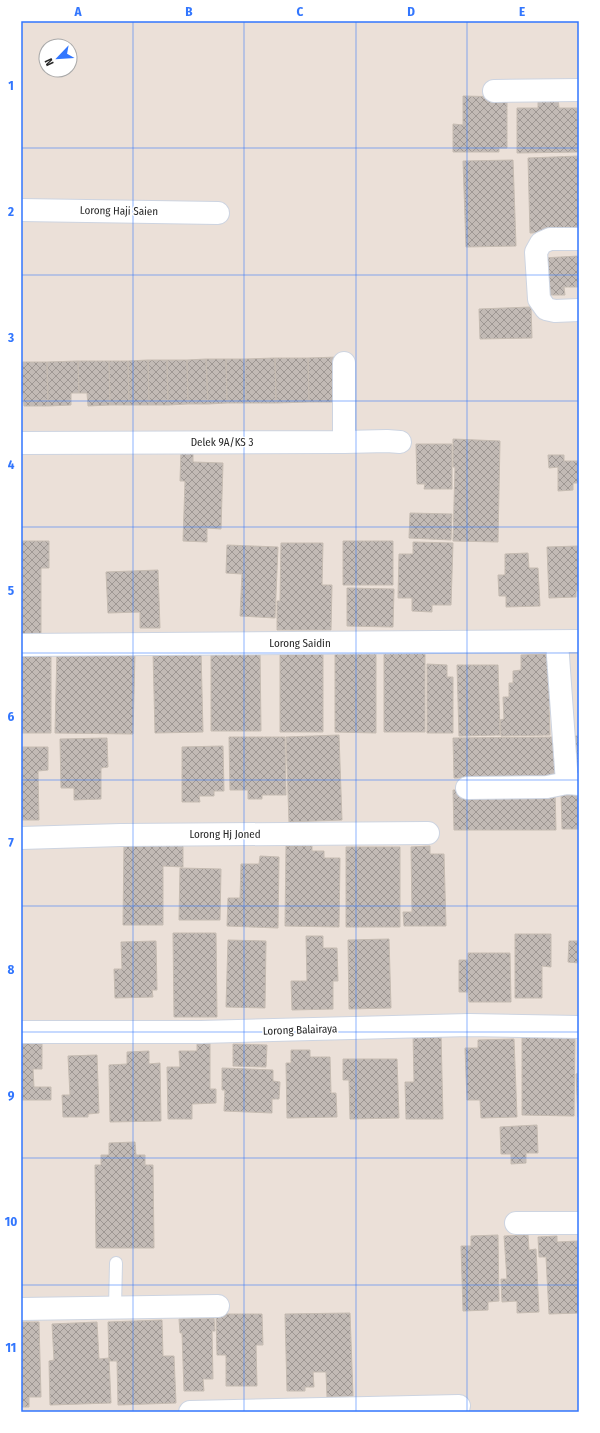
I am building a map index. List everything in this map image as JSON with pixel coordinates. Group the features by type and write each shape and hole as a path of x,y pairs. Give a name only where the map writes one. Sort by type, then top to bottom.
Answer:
{"street":[{"path":"494,91 579,90"},
{"name":"Lorong Haji Saien","path":"21,210 218,213"},
{"path":"579,239 550,239 541,243 536,252 539,300 546,309 555,311 579,310"},
{"path":"344,363 344,442"},
{"name":"Delek 9A/KS 3","path":"21,443 400,442"},
{"name":"Lorong Saidin","path":"21,645 579,641"},
{"path":"466,788 547,787 573,783 557,642"},
{"name":"Lorong Hj Joned","path":"21,838 121,835 428,833"},
{"name":"Lorong Balairaya","path":"21,1032 201,1032 469,1025 579,1026"},
{"path":"516,1223 579,1223"},
{"path":"21,1309 218,1306"},
{"path":"190,1412 459,1406"}],"lane":[{"path":"115,1308 116,1263"}],"building":[{"path":"463,96 507,97 507,148 499,148 499,152 453,152 453,124 463,125"},
{"path":"538,98 558,98 559,108 577,108 578,152 517,153 517,108 538,108"},
{"path":"579,156 579,231 530,233 528,158"},
{"path":"513,160 516,246 466,247 463,161"},
{"path":"579,256 579,287 564,287 565,295 550,295 550,288 543,288 542,258"},
{"path":"531,307 532,338 480,339 479,309"},
{"path":"339,357 340,402 309,402 308,358"},
{"path":"275,358 308,358 309,402 276,403"},
{"path":"275,358 276,403 246,403 245,359"},
{"path":"206,359 208,404 188,404 187,360"},
{"path":"206,359 226,359 227,403 208,404"},
{"path":"226,359 245,359 246,403 227,403"},
{"path":"148,360 149,405 129,405 128,361"},
{"path":"148,360 167,360 168,405 149,405"},
{"path":"167,360 187,360 188,404 168,405"},
{"path":"78,361 79,393 71,393 71,405 48,406 47,362"},
{"path":"78,361 109,361 110,405 88,406 87,393 79,393"},
{"path":"109,361 128,361 129,405 110,405"},
{"path":"21,362 47,362 48,406 24,406 23,394 21,394"},
{"path":"453,439 500,441 498,542 453,541 455,467 453,467"},
{"path":"416,444 452,444 452,489 424,489 425,484 417,484"},
{"path":"181,450 193,451 193,462 223,463 221,529 207,528 207,542 183,541 185,481 180,481"},
{"path":"548,455 564,455 564,461 579,461 579,483 573,483 573,490 558,491 558,467 549,468"},
{"path":"410,513 452,514 451,540 409,538"},
{"path":"21,541 49,541 49,568 41,568 41,636 22,636"},
{"path":"343,541 393,541 393,585 343,585"},
{"path":"413,542 453,543 451,605 432,605 432,612 412,611 412,598 398,598 399,554 413,554"},
{"path":"281,543 323,543 322,585 332,585 331,630 277,630 277,601 280,601"},
{"path":"227,545 278,547 275,618 240,616 242,574 226,573"},
{"path":"579,546 579,591 576,591 576,597 549,598 547,547"},
{"path":"528,553 529,568 538,568 540,606 506,607 506,596 499,596 498,575 505,575 505,554"},
{"path":"158,570 160,628 140,628 140,612 108,613 106,572"},
{"path":"347,588 394,589 393,627 347,626"},
{"path":"280,647 323,647 323,732 280,732"},
{"path":"57,649 135,651 133,734 55,733"},
{"path":"335,649 376,649 376,733 335,732"},
{"path":"384,649 425,649 425,732 384,732"},
{"path":"21,650 51,650 51,733 21,733"},
{"path":"201,651 203,732 155,733 153,652"},
{"path":"211,651 260,651 261,731 211,731"},
{"path":"554,654 555,706 549,706 550,735 501,736 500,720 504,719 503,697 509,697 509,683 513,683 513,671 521,670 521,655"},
{"path":"427,664 447,665 447,677 453,677 453,733 427,733"},
{"path":"457,665 498,665 500,735 459,736"},
{"path":"339,735 342,820 289,822 286,737"},
{"path":"574,736 579,736 579,766 574,766"},
{"path":"229,737 285,737 286,795 262,795 262,799 248,799 248,790 230,790"},
{"path":"556,737 557,777 454,778 453,738"},
{"path":"107,738 108,767 101,768 101,799 74,800 74,788 61,788 60,739"},
{"path":"223,746 224,791 214,791 214,796 199,796 200,802 182,802 182,747"},
{"path":"21,747 48,747 48,770 38,771 39,820 21,820"},
{"path":"453,790 555,790 556,830 454,830"},
{"path":"561,791 579,791 579,829 562,829"},
{"path":"124,842 183,843 183,867 163,866 163,925 123,925"},
{"path":"286,846 312,846 312,851 324,851 324,858 340,858 339,927 285,926"},
{"path":"430,846 430,854 444,854 446,926 404,926 403,912 412,912 411,847"},
{"path":"346,847 400,847 400,927 346,927"},
{"path":"260,856 279,857 278,928 227,926 228,898 240,898 241,864 259,864"},
{"path":"180,868 221,869 220,920 179,920"},
{"path":"173,933 216,933 217,1017 174,1017"},
{"path":"515,934 551,934 551,967 542,966 542,998 515,998"},
{"path":"306,936 323,936 323,948 337,948 338,981 333,981 333,1009 292,1010 291,981 307,981"},
{"path":"389,939 391,1008 349,1009 348,940"},
{"path":"228,940 266,941 265,1008 226,1007"},
{"path":"156,941 157,990 152,990 153,997 115,998 114,969 122,969 121,942"},
{"path":"569,941 579,941 579,963 568,962"},
{"path":"468,953 510,953 511,1002 469,1002 468,992 459,992 459,960 468,960"},
{"path":"522,1029 575,1029 574,1116 522,1115"},
{"path":"413,1033 441,1033 443,1119 406,1119 405,1082 414,1082"},
{"path":"42,1036 42,1069 33,1069 34,1087 51,1087 51,1100 21,1100 21,1037"},
{"path":"197,1037 210,1037 210,1089 216,1089 216,1103 192,1104 192,1119 168,1119 167,1067 180,1067 179,1051 197,1051"},
{"path":"514,1039 517,1117 481,1118 480,1100 467,1100 465,1048 478,1048 478,1040"},
{"path":"233,1044 267,1045 266,1067 233,1066"},
{"path":"291,1050 310,1050 310,1057 330,1057 331,1093 336,1093 337,1117 287,1118 286,1063 291,1063"},
{"path":"149,1051 149,1064 160,1063 161,1121 110,1122 109,1065 127,1064 127,1052"},
{"path":"97,1055 99,1113 88,1114 88,1117 63,1117 62,1095 70,1095 68,1056"},
{"path":"343,1059 397,1059 399,1118 350,1119 349,1080 343,1080"},
{"path":"222,1068 273,1070 273,1081 280,1082 279,1099 272,1099 272,1113 224,1111 225,1090 222,1090"},
{"path":"579,1073 579,1117 578,1117 576,1074"},
{"path":"537,1125 538,1153 526,1153 526,1163 511,1164 511,1154 501,1154 500,1127"},
{"path":"135,1142 136,1155 145,1155 145,1165 153,1165 154,1248 96,1248 95,1165 101,1165 101,1155 109,1155 109,1143"},
{"path":"498,1235 499,1301 488,1302 488,1310 463,1311 461,1246 471,1246 471,1236"},
{"path":"528,1235 529,1250 536,1249 539,1312 517,1313 517,1301 502,1302 501,1279 507,1279 504,1236"},
{"path":"557,1236 557,1242 578,1241 579,1313 549,1314 546,1257 539,1257 538,1237"},
{"path":"350,1313 353,1396 327,1397 326,1372 313,1372 314,1387 305,1387 305,1391 287,1391 285,1314"},
{"path":"216,1314 262,1314 263,1345 256,1345 257,1386 226,1386 226,1355 217,1355"},
{"path":"214,1318 215,1331 212,1331 213,1379 203,1379 204,1391 184,1391 182,1333 180,1333 179,1319"},
{"path":"162,1320 163,1356 174,1356 176,1403 118,1405 117,1361 109,1361 108,1322"},
{"path":"21,1322 39,1322 41,1397 29,1397 29,1407 21,1407"},
{"path":"97,1322 99,1359 109,1358 111,1403 50,1405 49,1361 54,1360 52,1324"}]}
